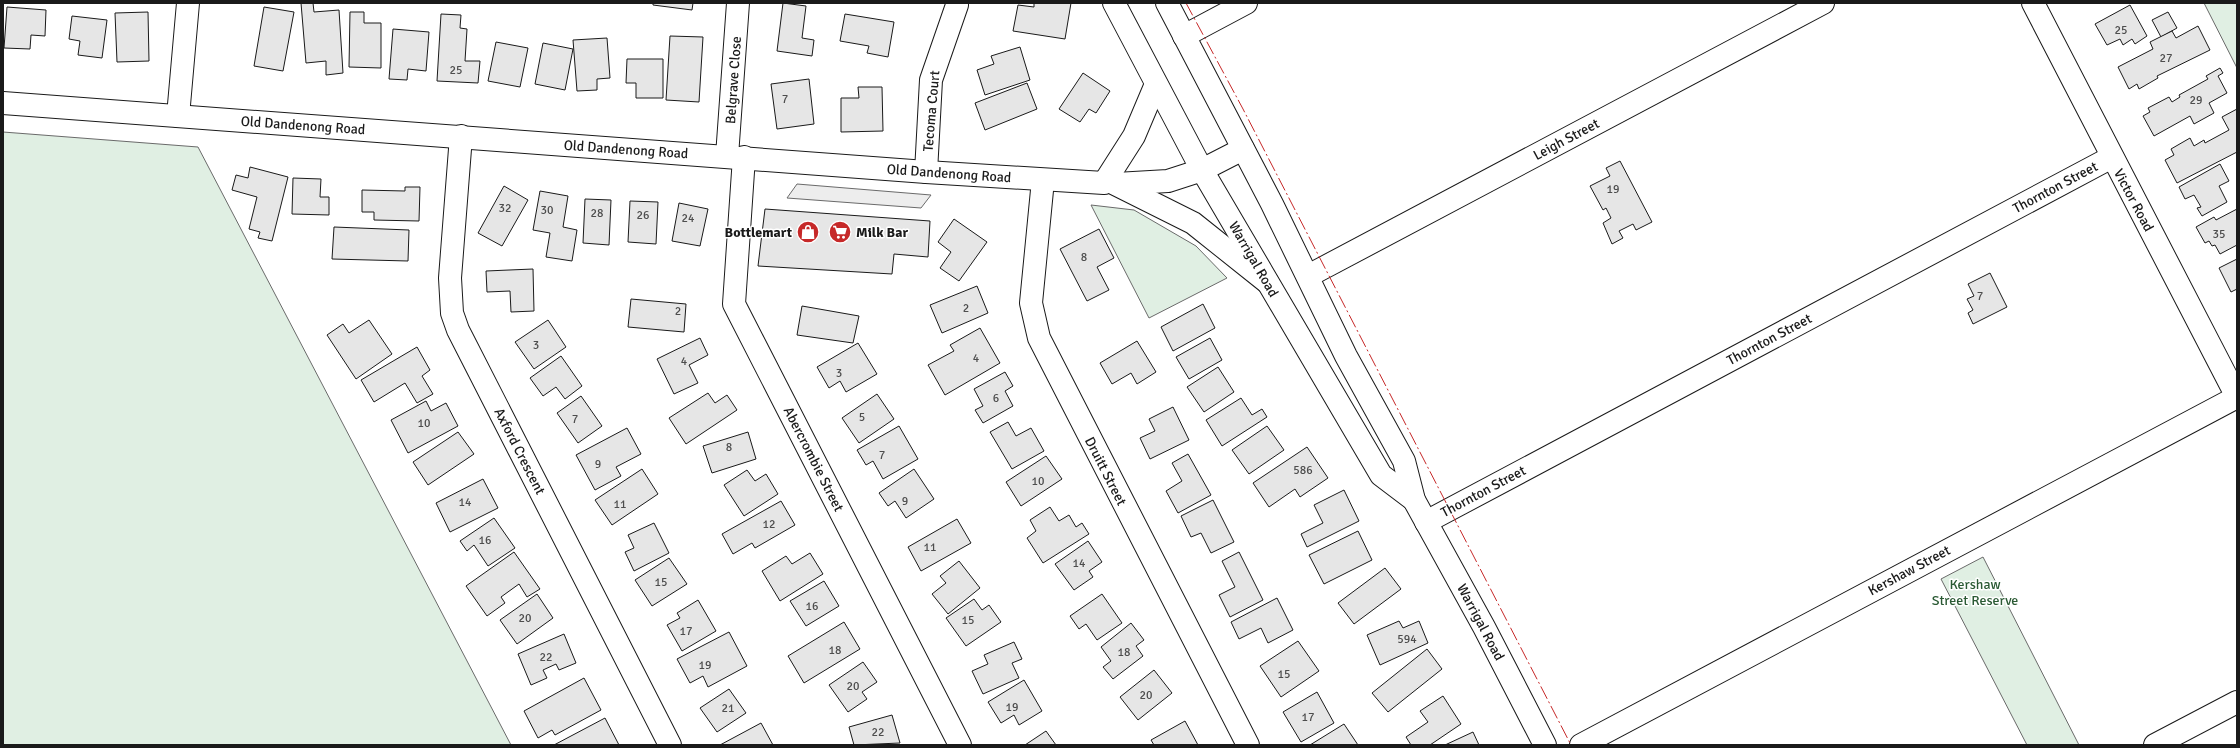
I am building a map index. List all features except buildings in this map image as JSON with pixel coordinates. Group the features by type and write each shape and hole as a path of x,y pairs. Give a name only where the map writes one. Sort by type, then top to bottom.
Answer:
{"main road":[{"path":"178,116 188,3"},
{"name":"Belgrave Close","path":"735,157 738,3"},
{"name":"Warrigal Road","path":"1114,3 1202,170 1381,475 1414,500"},
{"name":"Warrigal Road","path":"1167,3 1308,276 1346,356 1404,461 1414,500 1484,627 1544,745"},
{"path":"1184,36 1246,3"},
{"name":"Leigh Street","path":"1308,276 1823,3"},
{"name":"Victor Road","path":"2033,3 2237,397"},
{"name":"Tecoma Court","path":"926,172 931,80 957,5"},
{"path":"1156,84 1134,136 1109,183 1193,223 1268,283"},
{"name":"Old Dandenong Road","path":"3,103 461,136 926,172 1109,183 1168,181 1202,170 1243,149"},
{"name":"Axford Crescent","path":"461,136 450,278 452,313 458,330 670,745"},
{"name":"Abercrombie Street","path":"735,157 734,304 960,745"},
{"name":"Thornton Street","path":"1426,522 2112,157"},
{"name":"Druitt Street","path":"1043,180 1032,303 1039,338 1248,745"},
{"name":"Kershaw Street","path":"1582,745 2237,397"},
{"path":"2155,745 2237,702"}],"green space":[{"path":"2204,3 2237,3 2237,68"},
{"path":"3,132 198,147 511,745 3,745"},
{"path":"1091,205 1134,210 1196,246 1227,278 1149,318"},
{"name":"Kershaw Street Reserve","path":"1983,557 2079,745 2027,745 1941,579"}],"shaded area":[{"path":"797,184 931,195 921,208 787,198"}],"power":[{"path":"1186,3 1243,109 1571,745"}],"place":[{"name":"Bottlemart","path":"808,232"},
{"name":"Milk Bar","path":"840,232"}]}
